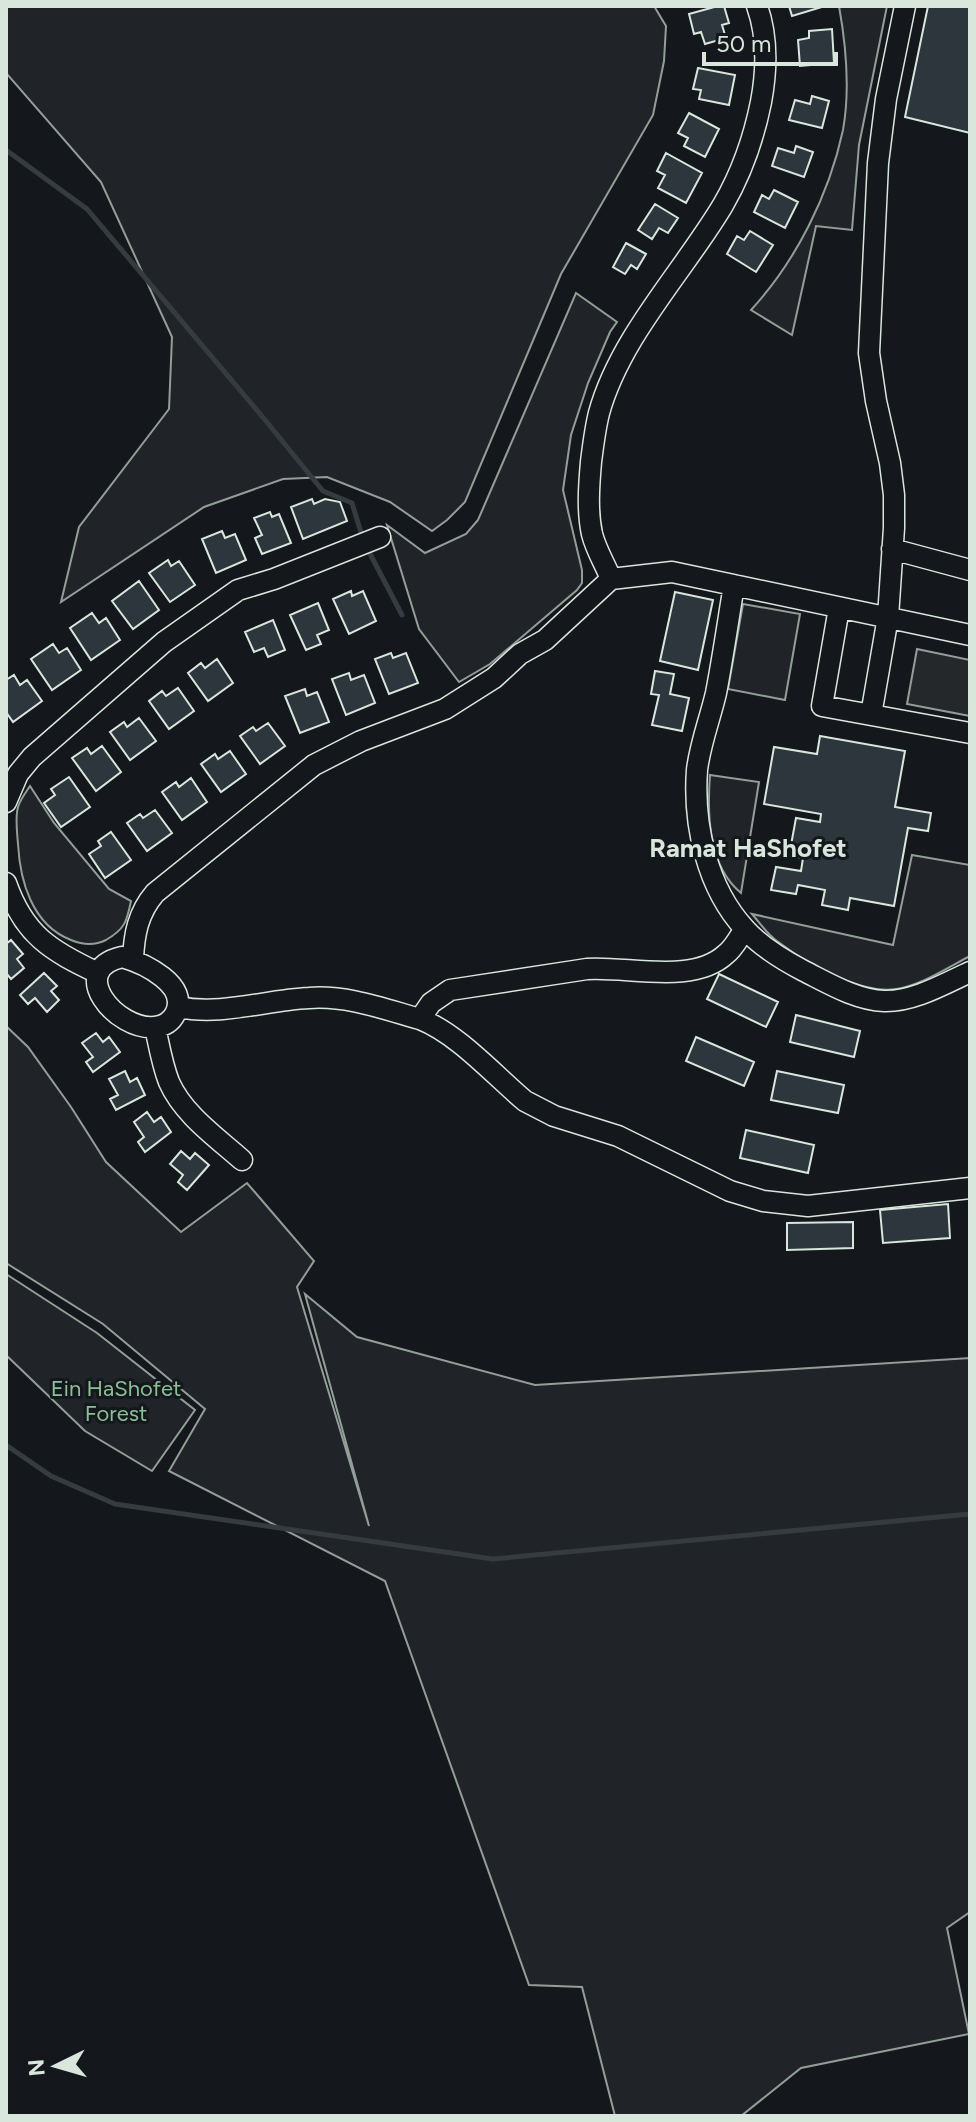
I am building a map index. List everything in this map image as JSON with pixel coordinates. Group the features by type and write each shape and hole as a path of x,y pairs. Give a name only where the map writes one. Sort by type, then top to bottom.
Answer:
{"street":[{"path":"611,579 592,534 589,511 589,482 599,413 609,384 640,327 724,202 742,165 756,125 766,60 765,36 757,6"},
{"path":"871,715 888,617 894,495 869,353 880,141 905,6"},
{"path":"7,796 18,774 51,739 164,642 238,590 380,537"},
{"path":"892,549 970,570"},
{"path":"133,960 138,920 145,904 155,893 314,765 361,741 445,709 484,685 520,654 545,640 611,579 672,572 970,635"},
{"path":"734,585 718,683 697,769 699,825 712,877 726,903 745,929 767,949 832,985 873,999 884,1001 925,992 970,972"},
{"path":"839,608 822,706 970,733"},
{"path":"6,883 22,920 39,938 61,954 98,973"},
{"path":"420,1019 431,1003 450,990 606,967 669,972 705,967 728,953 745,929"},
{"path":"122,957 133,960 147,966 175,992 178,1007 172,1019 164,1024 155,1027 133,1023 112,1012 99,994 98,973 105,965 122,957"},
{"path":"178,1007 205,1011 329,998 420,1019 458,1043 537,1108 618,1136 699,1177 741,1194 785,1205 880,1200 970,1188"},
{"path":"155,1027 161,1059 176,1095 188,1111 242,1160"}],"green space":[{"path":"6,6 654,6 666,26 664,61 653,115 561,274 465,502 447,520 432,531 390,502 327,477 283,479 204,507 61,602 79,527 169,409 172,337 101,182 6,73"},
{"path":"839,6 887,6 859,145 852,230 816,226 792,335 751,310 782,270 809,226 837,154 843,130 847,84"},
{"path":"576,293 617,322 588,383 571,435 563,490 582,570 582,583 490,664 459,682 419,629 387,525 425,553 466,534 478,520"},
{"path":"743,604 800,614 785,700 728,689"},
{"path":"710,775 759,782 741,893 730,882 716,854 710,822"},
{"path":"30,786 54,823 109,889 131,901 124,924 106,940 84,944 71,940 47,924 31,900 19,858 16,820 19,804"},
{"path":"912,855 970,865 970,956 911,985 887,990 836,976 777,941 752,914 893,945"},
{"path":"6,1026 28,1047 106,1162 181,1232 247,1183 314,1261 297,1287 369,1526 305,1294 357,1337 535,1385 970,1358 970,1912 947,1928 969,2034 801,2068 741,2116 615,2116 582,1987 529,1985 385,1581 169,1471 205,1409 103,1324 6,1263"},
{"name":"Ein HaShofet Forest","path":"6,1274 97,1333 195,1410 152,1471 85,1431 6,1355"}],"shaded area":[{"path":"917,649 970,660 970,716 907,704"}],"building":[{"path":"724,6 729,23 722,25 726,38 705,44 701,32 694,34 689,14"},
{"path":"789,6 825,6 792,16"},
{"path":"928,6 970,6 970,133 905,117"},
{"path":"832,29 834,63 800,66 798,40 809,38 809,31"},
{"path":"698,68 735,75 729,105 699,99 701,90 693,89"},
{"path":"812,96 829,101 822,128 789,120 795,100 810,104"},
{"path":"689,113 719,129 705,157 684,146 688,138 678,133"},
{"path":"796,146 813,152 804,177 772,166 778,148 794,153"},
{"path":"666,153 702,173 686,203 658,188 665,175 657,171"},
{"path":"774,190 798,202 785,228 754,212 762,195 769,199"},
{"path":"655,204 678,218 668,233 659,228 652,239 638,230"},
{"path":"750,231 773,245 756,272 727,254 737,236 744,240"},
{"path":"626,243 646,254 637,269 631,265 625,274 613,267"},
{"path":"312,499 314,504 325,499 340,502 347,521 303,539 291,507"},
{"path":"270,512 272,517 279,514 291,543 262,554 255,538 262,535 254,518"},
{"path":"222,531 225,538 235,534 246,560 216,573 202,539"},
{"path":"168,560 171,566 179,561 195,585 170,602 149,573"},
{"path":"139,581 159,610 133,629 112,601"},
{"path":"351,591 352,596 363,591 376,621 349,634 333,599"},
{"path":"675,592 713,600 698,670 660,661"},
{"path":"318,603 329,630 317,635 321,644 306,650 290,615"},
{"path":"92,613 99,623 106,618 120,640 91,660 70,628"},
{"path":"273,620 285,650 268,657 264,648 254,652 245,632"},
{"path":"53,644 59,653 67,648 81,670 52,690 31,659"},
{"path":"391,653 393,658 406,653 418,683 389,694 375,659"},
{"path":"217,659 233,683 208,701 188,673 201,663 205,668"},
{"path":"655,671 674,674 670,694 689,698 682,731 652,725 659,695 651,694"},
{"path":"349,673 351,680 364,675 375,703 346,715 332,679"},
{"path":"14,675 20,685 27,680 42,701 13,722 6,712 6,680"},
{"path":"178,688 194,711 169,729 149,701 162,691 166,696"},
{"path":"305,689 307,696 317,692 329,722 300,733 285,696"},
{"path":"139,718 156,741 130,760 110,732 124,722 127,727"},
{"path":"268,723 285,746 260,764 240,736 253,727 256,731"},
{"path":"820,736 905,751 895,807 931,813 928,831 908,828 894,906 850,898 848,910 822,905 825,890 798,885 796,894 771,890 776,867 801,871 803,858 789,856 796,818 820,822 821,814 764,804 774,747 817,754"},
{"path":"102,746 121,772 96,791 72,758 87,748 91,754"},
{"path":"230,751 246,774 221,792 201,764 215,754 218,759"},
{"path":"69,777 90,807 61,827 44,803 55,795 51,789"},
{"path":"191,778 207,802 182,820 162,792 176,782 179,787"},
{"path":"155,810 172,833 147,851 127,823 140,814 143,818"},
{"path":"111,832 131,860 105,878 89,854 101,846 98,841"},
{"path":"11,940 23,954 17,959 24,968 11,979 6,973 6,944"},
{"path":"44,973 57,986 51,991 59,1000 47,1012 35,998 28,1004 20,995"},
{"path":"719,974 778,1002 766,1027 707,999"},
{"path":"796,1015 860,1031 854,1057 790,1042"},
{"path":"96,1033 103,1042 109,1037 120,1052 93,1072 86,1062 93,1057 82,1043"},
{"path":"696,1037 754,1062 744,1086 686,1061"},
{"path":"125,1071 130,1082 137,1078 145,1095 116,1110 110,1099 118,1095 109,1079"},
{"path":"777,1071 844,1085 838,1113 771,1100"},
{"path":"147,1112 154,1122 161,1117 171,1132 145,1152 138,1142 144,1137 134,1122"},
{"path":"746,1130 814,1145 808,1173 740,1158"},
{"path":"181,1151 190,1159 195,1153 209,1165 187,1190 178,1182 183,1175 170,1164"},
{"path":"948,1204 950,1238 883,1243 880,1210"},
{"path":"853,1222 853,1248 787,1250 787,1223"}],"waterway":[{"path":"6,150 87,209 323,491 352,503 363,539"},
{"path":"367,548 402,615"},
{"path":"6,1445 51,1476 115,1504 493,1559 970,1514"}],"district":[{"name":"Ramat HaShofet","path":"748,848"}]}
